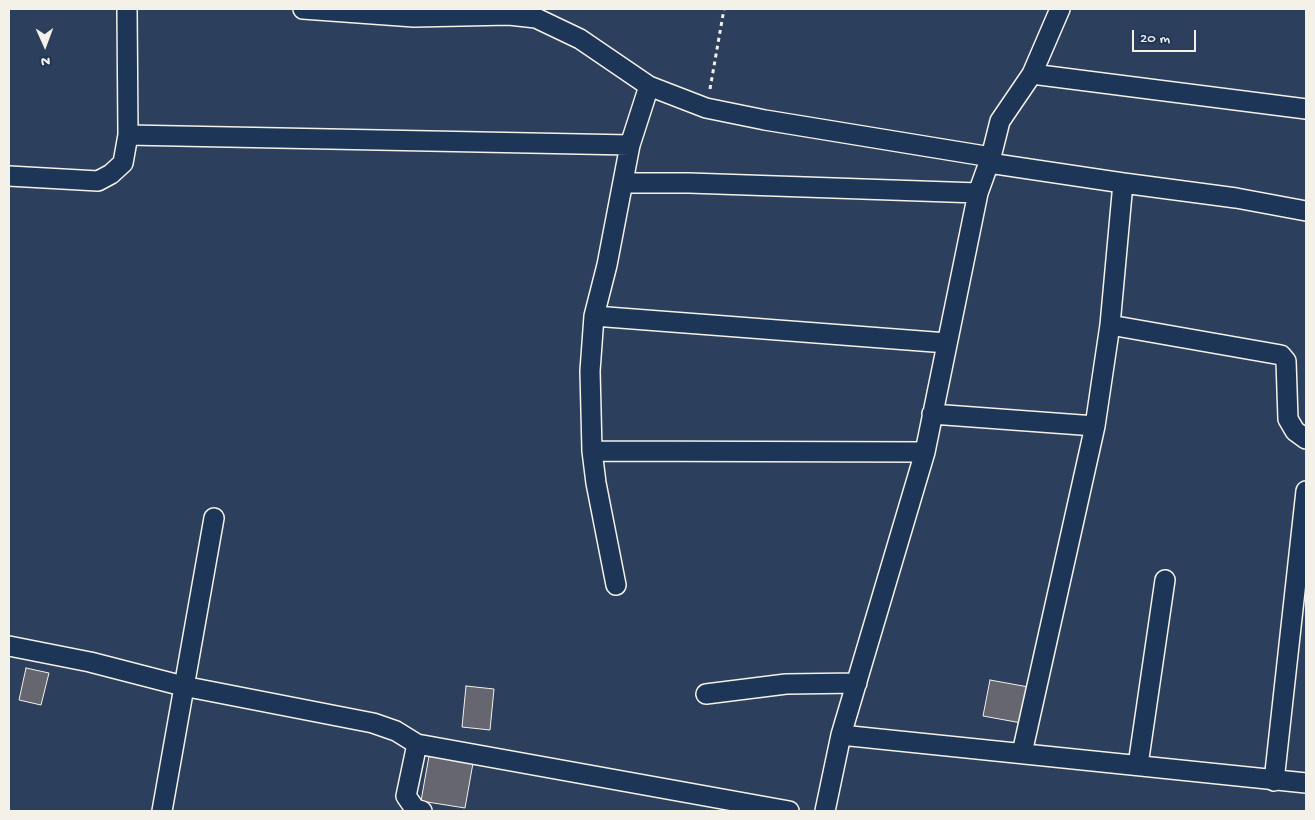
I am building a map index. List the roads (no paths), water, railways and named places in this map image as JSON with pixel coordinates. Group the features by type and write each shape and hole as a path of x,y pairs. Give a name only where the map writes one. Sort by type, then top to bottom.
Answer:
{"street":[{"path":"9,176 98,181 111,174 123,163 128,134 127,9"},
{"path":"303,9 510,15 536,18 580,39 649,86 706,108 1123,183 1236,198 1306,211"},
{"path":"825,811 841,735 924,452 978,193 990,160 1000,120 1032,74 1060,9"},
{"path":"1032,74 1306,109"},
{"path":"616,585 596,483 592,450 590,372 594,316 624,183 630,145 649,86"},
{"path":"128,134 630,145"},
{"path":"624,183 690,183 978,193"},
{"path":"1022,753 1095,426 1110,325 1123,183"},
{"path":"594,316 946,343"},
{"path":"1110,325 1281,355 1286,361 1288,419 1295,431 1306,439"},
{"path":"932,414 1095,426"},
{"path":"592,450 924,452"},
{"path":"1274,781 1306,490"},
{"path":"162,811 214,518"},
{"path":"1138,766 1165,580"},
{"path":"9,646 90,662 183,686 374,723 396,731 417,744 789,811"},
{"path":"706,694 786,684 857,682"},
{"path":"841,735 1306,783"},
{"path":"417,744 406,796 415,809 422,811"}]}
